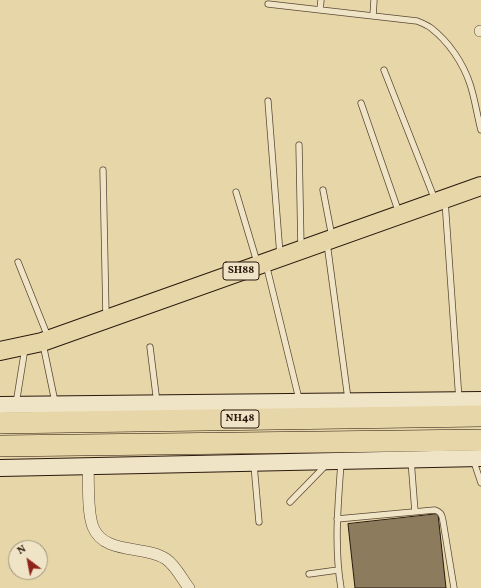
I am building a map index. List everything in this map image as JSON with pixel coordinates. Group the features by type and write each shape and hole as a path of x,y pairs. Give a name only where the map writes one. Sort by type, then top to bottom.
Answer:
{"highway":[{"name":"NH48","path":"0,423 481,416"},
{"name":"NH48","path":"0,446 478,452"}],"main road":[{"name":"SH88","path":"0,351 39,342 481,186"}],"street":[{"path":"0,405 481,400"},
{"path":"0,468 411,459 478,452"},
{"path":"88,466 90,517 94,529 101,539 115,546 152,553 165,559 173,566 188,588"}],"lane":[{"path":"320,10 321,0"},
{"path":"373,16 374,0"},
{"path":"268,4 417,21 430,27 444,39 464,69 470,84 481,130"},
{"path":"384,70 440,201 459,400"},
{"path":"268,101 268,262"},
{"path":"361,102 400,215"},
{"path":"300,145 301,250"},
{"path":"103,170 106,319"},
{"path":"323,190 348,401"},
{"path":"236,192 268,262 300,402"},
{"path":"18,262 56,404"},
{"path":"16,405 39,342"},
{"path":"150,347 157,403"},
{"path":"478,452 481,483"},
{"path":"411,459 415,512"},
{"path":"290,502 335,461"},
{"path":"335,461 338,519 338,570 341,588"},
{"path":"254,463 259,522"},
{"path":"338,519 435,510 439,511 442,515 454,588"},
{"path":"309,574 338,570"}],"building":[{"path":"438,514 446,588 355,588 348,524"}]}
